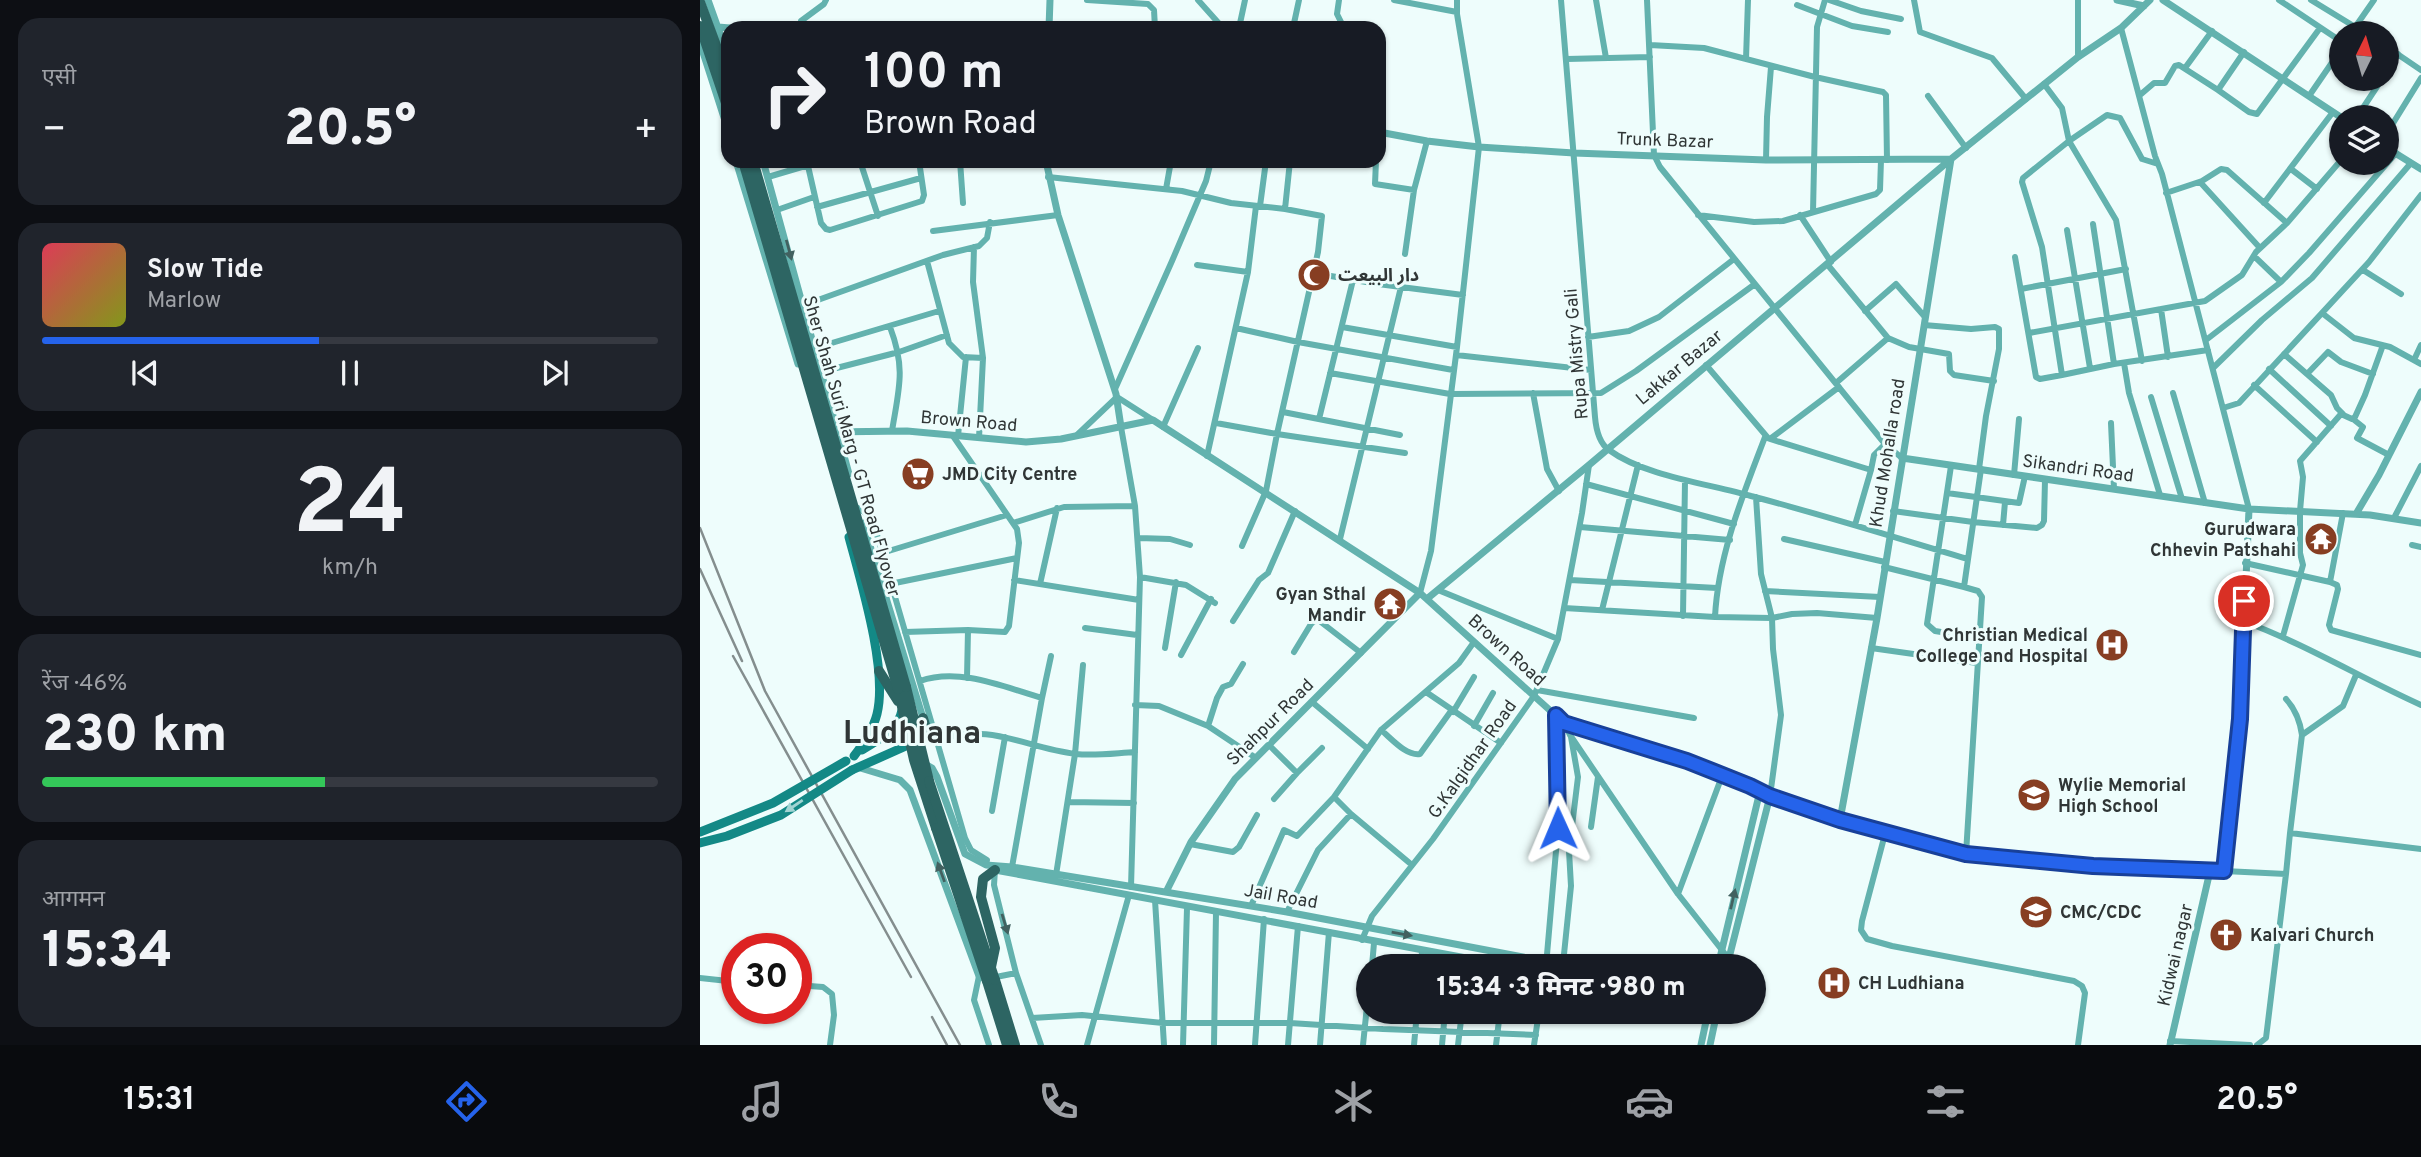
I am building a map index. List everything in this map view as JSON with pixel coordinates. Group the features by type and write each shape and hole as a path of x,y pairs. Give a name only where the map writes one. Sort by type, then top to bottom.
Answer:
{"main road":[{"path":"700,2 721,59"},
{"path":"700,26 721,88"},
{"name":"Sher Shah Suri Marg - GT Road Flyover","path":"745,168 908,729 916,741"},
{"name":"Sher Shah Suri Marg - GT Road Flyover","path":"754,168 916,741"},
{"path":"843,519 858,571 878,671 877,717 866,740 854,755"},
{"path":"700,832 773,803 894,729 899,724 902,707 878,671"},
{"path":"923,718 925,724 916,741 925,814 1007,1045"},
{"path":"854,755 908,729"},
{"path":"916,741 1015,1045"},
{"path":"700,843 727,836 781,815 857,767 916,741"},
{"path":"989,871 983,879 981,897 995,948 991,967"}],"street":[{"path":"708,0 721,35"},
{"path":"801,21 824,5 826,0"},
{"path":"1049,21 1050,0"},
{"path":"1087,0 1149,4 1154,10 1155,21"},
{"path":"1198,0 1217,21"},
{"path":"1240,21 1245,0"},
{"path":"1294,21 1299,0"},
{"path":"1339,0 1338,14 1341,21"},
{"path":"1394,0 1428,3 1457,12"},
{"path":"1420,593 1431,551 1479,147 1457,0"},
{"name":"Rupa Mistry Gali","path":"1561,0 1596,429 1606,449"},
{"path":"1596,0 1606,58"},
{"path":"1647,0 1654,155 1669,179 1885,444 1902,458"},
{"path":"1746,59 1748,0"},
{"path":"1813,212 1815,77 1820,13 1827,0 1861,11 1901,19"},
{"path":"1914,0 1920,32 1992,58 2026,99"},
{"path":"2078,0 2078,57"},
{"path":"2117,0 2147,3"},
{"path":"2163,0 2329,109"},
{"path":"2279,0 2329,34"},
{"path":"2359,21 2374,0"},
{"path":"2314,1 2341,21"},
{"path":"1951,159 2078,57 2121,28 2147,3"},
{"path":"1797,5 1852,26 1888,32"},
{"path":"2121,28 2249,509 2240,719 2224,871 2286,874"},
{"path":"2140,95 2154,83 2165,83 2177,65 2254,115 2263,110 2320,28"},
{"path":"2185,68 2212,31"},
{"path":"700,43 721,108"},
{"path":"1650,45 1704,48 1885,93 1884,160 1880,190 1876,194 1783,220 1760,222 1698,215"},
{"path":"2217,90 2244,52"},
{"path":"2399,55 2421,69"},
{"path":"1567,59 1650,57"},
{"path":"1766,160 1772,66"},
{"path":"2309,96 2329,67"},
{"path":"2399,114 2421,78"},
{"path":"2044,85 2064,112 2069,141 2116,220 2142,361"},
{"path":"1928,96 1966,148"},
{"path":"2063,375 2040,237 2022,182 2025,175 2107,115 2120,118 2142,159 2158,163"},
{"path":"2264,203 2329,117"},
{"name":"Trunk Bazar","path":"1386,133 1479,147 1574,153 1766,160 1951,159"},
{"path":"1405,254 1414,190 1427,141"},
{"path":"2399,155 2421,169"},
{"name":"Lakkar Bazar","path":"1428,598 1589,466 1951,159"},
{"name":"Khud Mohalla road","path":"1840,820 1877,618 1951,159"},
{"path":"2213,368 2262,320 2312,278 2412,163"},
{"path":"738,168 843,519"},
{"path":"765,168 858,508 923,718"},
{"path":"768,177 801,168"},
{"path":"808,168 821,223 830,230 922,201 924,195 920,168"},
{"path":"862,168 878,216"},
{"path":"960,168 963,203"},
{"path":"1047,168 1058,215 1116,393 1139,538 1135,803 1130,891 1087,1045"},
{"path":"1166,190 1170,168"},
{"path":"1078,434 1116,393 1200,195 1209,168"},
{"path":"1207,456 1248,272 1265,168"},
{"path":"1285,209 1289,168"},
{"path":"1376,168 1375,184 1414,190"},
{"path":"2291,169 2317,189"},
{"path":"2166,193 2200,182 2217,171 2227,170 2287,223"},
{"path":"2029,333 2196,304 2213,296 2242,275 2260,248 2287,223 2329,175"},
{"path":"2206,340 2281,282 2377,175"},
{"path":"1048,177 1200,195 1231,203 1320,215 1323,218 1266,491 1242,546"},
{"path":"817,207 921,178"},
{"path":"2200,182 2260,248"},
{"path":"2223,408 2239,402 2363,270 2421,195"},
{"path":"778,210 814,197"},
{"path":"933,231 1058,215"},
{"path":"1800,215 1829,263 1888,338 1899,345 1949,354 1950,371 1954,374 1994,381"},
{"path":"804,305 983,244 987,239 990,222"},
{"path":"2093,224 2114,364"},
{"path":"2067,230 2090,368"},
{"path":"974,247 973,290 983,358 979,438"},
{"path":"2254,256 2281,282"},
{"path":"2015,257 2036,377 2040,379 2124,362 2208,350"},
{"path":"1588,338 1629,331 1659,317 1734,259"},
{"path":"928,261 939,311 954,350 966,357 983,358"},
{"path":"1198,265 1248,272"},
{"path":"2021,289 2126,269"},
{"path":"2363,270 2401,294"},
{"path":"1313,273 1463,295"},
{"path":"1319,419 1353,280"},
{"path":"1330,373 1450,394 1593,394 1620,382 1755,284"},
{"path":"1865,311 1896,284 1924,321 1971,329 1998,328 1999,349 1986,416 1964,587"},
{"path":"1340,539 1401,288"},
{"path":"2161,309 2168,357"},
{"path":"815,348 939,311"},
{"path":"2322,313 2354,338 2383,345 2421,364"},
{"path":"890,327 899,352 900,384 892,431"},
{"path":"1342,327 1457,347"},
{"path":"1236,328 1453,370"},
{"path":"821,372 899,352 947,335"},
{"path":"1715,617 1717,588 1734,524 1743,494 1767,438 1838,385 1888,338"},
{"path":"2353,419 2365,395 2383,345"},
{"path":"2414,360 2421,345"},
{"path":"1163,427 1198,348"},
{"path":"2306,374 2328,352 2341,362 2373,374"},
{"path":"2284,354 2330,395 2343,414 2363,428 2357,438 2389,455"},
{"path":"1456,355 1591,370"},
{"path":"905,632 1007,631 1018,534 955,436 966,357"},
{"path":"2124,362 2129,393 2160,495"},
{"path":"1706,365 1767,438 1871,470"},
{"path":"2269,369 2331,426"},
{"path":"2254,385 2317,442"},
{"path":"1116,393 1153,420"},
{"path":"1533,393 1547,469 1559,491"},
{"path":"2172,393 2205,502"},
{"path":"2151,397 2182,499"},
{"path":"2356,514 2420,397"},
{"path":"2412,409 2421,414"},
{"path":"1283,412 1401,435"},
{"path":"2283,636 2303,563 2300,553 2303,477 2300,461 2343,414"},
{"path":"2014,475 2020,419"},
{"name":"Brown Road","path":"819,433 838,430 892,431 1026,442 1061,439 1153,420 1428,598 1474,642 1535,693 1564,723 1687,761 1770,796 1840,820 1966,854 2093,866 2224,871"},
{"path":"1216,423 1362,449 1405,453"},
{"path":"2111,423 2114,489"},
{"path":"1855,525 1874,455 1885,444"},
{"path":"1606,449 1628,461 1685,481 1756,497 1968,559"},
{"name":"Sikandri Road","path":"1902,458 2249,509 2356,514 2421,523"},
{"path":"1602,610 1638,465"},
{"name":"G.Kalgidhar Road","path":"1362,940 1372,916 1412,865 1535,693 1558,639 1589,466"},
{"path":"1951,466 1928,626 1935,631 1978,638"},
{"path":"2394,518 2421,466"},
{"path":"1947,493 2020,502 2025,476"},
{"path":"1894,511 1973,523 2029,528 2042,526 2045,480"},
{"path":"1683,616 1685,481"},
{"path":"1586,484 1734,524"},
{"path":"1730,954 1770,796 1781,726 1772,618 1761,574 1756,497"},
{"path":"2003,525 2005,502"},
{"path":"1013,523 1057,508 1135,506"},
{"path":"843,519 849,510 858,508 872,520 965,838 971,850 987,860 1016,973 1041,1045"},
{"path":"1040,584 1057,508"},
{"path":"1233,621 1259,580 1268,573 1295,511"},
{"path":"2330,582 2343,513"},
{"path":"882,553 1007,515"},
{"path":"1580,527 1730,540"},
{"path":"1139,538 1170,539 1190,545"},
{"path":"1784,539 1978,591 1982,597 1966,854"},
{"path":"2412,545 2421,547"},
{"path":"890,583 1017,558"},
{"path":"2245,563 2337,585 2330,629 2421,655"},
{"path":"1140,577 1176,582 1194,588 1213,601 1181,655"},
{"path":"1014,580 1139,600"},
{"path":"1570,580 1717,588"},
{"path":"1165,648 1176,582"},
{"path":"1438,590 1558,639"},
{"path":"1765,591 1880,597"},
{"name":"Shahpur Road","path":"1166,892 1190,844 1235,779 1420,593"},
{"path":"1564,608 1683,616 1772,618 1817,613 1877,618"},
{"path":"1294,652 1317,619 1361,653"},
{"path":"2243,621 2283,636 2356,675 2421,705"},
{"path":"1085,628 1137,635"},
{"path":"967,678 968,630"},
{"path":"1251,906 1283,831 1297,836 1334,797 1381,730 1459,663 1474,642"},
{"path":"1871,648 1977,663"},
{"path":"1012,867 1032,743 1051,656"},
{"path":"1208,726 1223,687 1231,684 1243,664"},
{"path":"1056,875 1076,754 1083,665"},
{"path":"920,681 941,675 967,678 1042,698"},
{"path":"2302,735 2343,706 2356,675"},
{"path":"1381,730 1408,752 1416,755 1423,751 1474,677"},
{"path":"1426,692 1501,743"},
{"path":"1474,726 1493,693"},
{"path":"1535,693 1695,718"},
{"path":"2258,1045 2266,1038 2302,735 2300,720 2286,699"},
{"path":"1312,702 1368,748"},
{"path":"1135,705 1159,706 1208,726 1256,758"},
{"path":"1547,954 1558,828 1556,715"},
{"path":"1564,723 1678,894 1724,954"},
{"path":"937,740 967,733 1005,737 1076,754 1135,752"},
{"path":"1568,954 1571,886 1569,851 1578,777 1570,735"},
{"path":"992,811 1005,737"},
{"path":"1269,745 1297,773"},
{"path":"1274,799 1322,748"},
{"path":"925,764 932,768 937,777 965,854 989,871"},
{"path":"857,767 900,780 910,790 925,814 982,978 974,1000 989,1045"},
{"path":"1591,827 1598,776"},
{"path":"1678,894 1722,776"},
{"path":"1721,954 1760,791"},
{"path":"1334,797 1412,865"},
{"path":"1068,802 1135,803"},
{"path":"1287,912 1318,850 1351,814"},
{"path":"1190,844 1233,852 1239,847 1256,815"},
{"path":"2290,833 2421,849"},
{"path":"1885,834 1862,921 1861,930 1867,939 2077,982 2085,993 2078,1045"},
{"name":"Jail Road","path":"989,871 1012,867 1056,875 1130,891 1187,908 1264,919 1436,954"},
{"name":"Jail Road","path":"989,871 1130,891 1166,892 1287,912 1500,954"},
{"name":"Kidwai nagar","path":"2170,1043 2210,871"},
{"path":"1155,900 1164,1045"},
{"path":"1183,1045 1187,908"},
{"path":"1214,1045 1216,912"},
{"path":"1255,1045 1264,919"},
{"path":"1288,1045 1298,926"},
{"path":"1320,1045 1329,932"},
{"path":"1373,954 1374,943"},
{"path":"982,978 1016,973"},
{"path":"700,978 721,980"},
{"path":"812,986 823,987 832,994 834,1015 830,1045"},
{"path":"1032,1018 1096,1016 1163,1023 1290,1023 1535,1035"},
{"path":"1363,1045 1365,1024"},
{"path":"1414,1045 1416,1024"},
{"path":"1442,1045 1444,1024"},
{"path":"1458,1045 1460,1024"},
{"path":"1496,1045 1498,1024"},
{"path":"1534,1045 1537,1024"},
{"path":"1701,1045 1705,1024"},
{"path":"1710,1045 1714,1024"},
{"path":"2170,1043 2250,1045"}],"railway":[{"path":"700,528 765,691 960,1045"},
{"path":"700,569 742,661"},
{"path":"733,656 911,977"},
{"path":"932,1017 947,1045"}],"place":[{"name":"دار البیعت","path":"1314,275"},
{"name":"JMD City Centre","path":"918,474"},
{"name":"Gurudwara Chhevin Patshahi","path":"2321,539"},
{"name":"Gyan Sthal Mandir","path":"1390,604"},
{"name":"Christian Medical College and Hospital","path":"2112,645"},
{"name":"Wylie Memorial High School","path":"2034,795"},
{"name":"CMC/CDC","path":"2036,912"},
{"name":"Kalvari Church","path":"2226,935"},
{"name":"CH Ludhiana","path":"1834,983"}],"district":[{"name":"Ludhiana","path":"912,732"}],"route":[{"path":"1558,828 1556,715 1564,723 1687,761 1770,796 1840,820 1966,854 2093,866 2224,871 2240,719 2244,601"}]}
